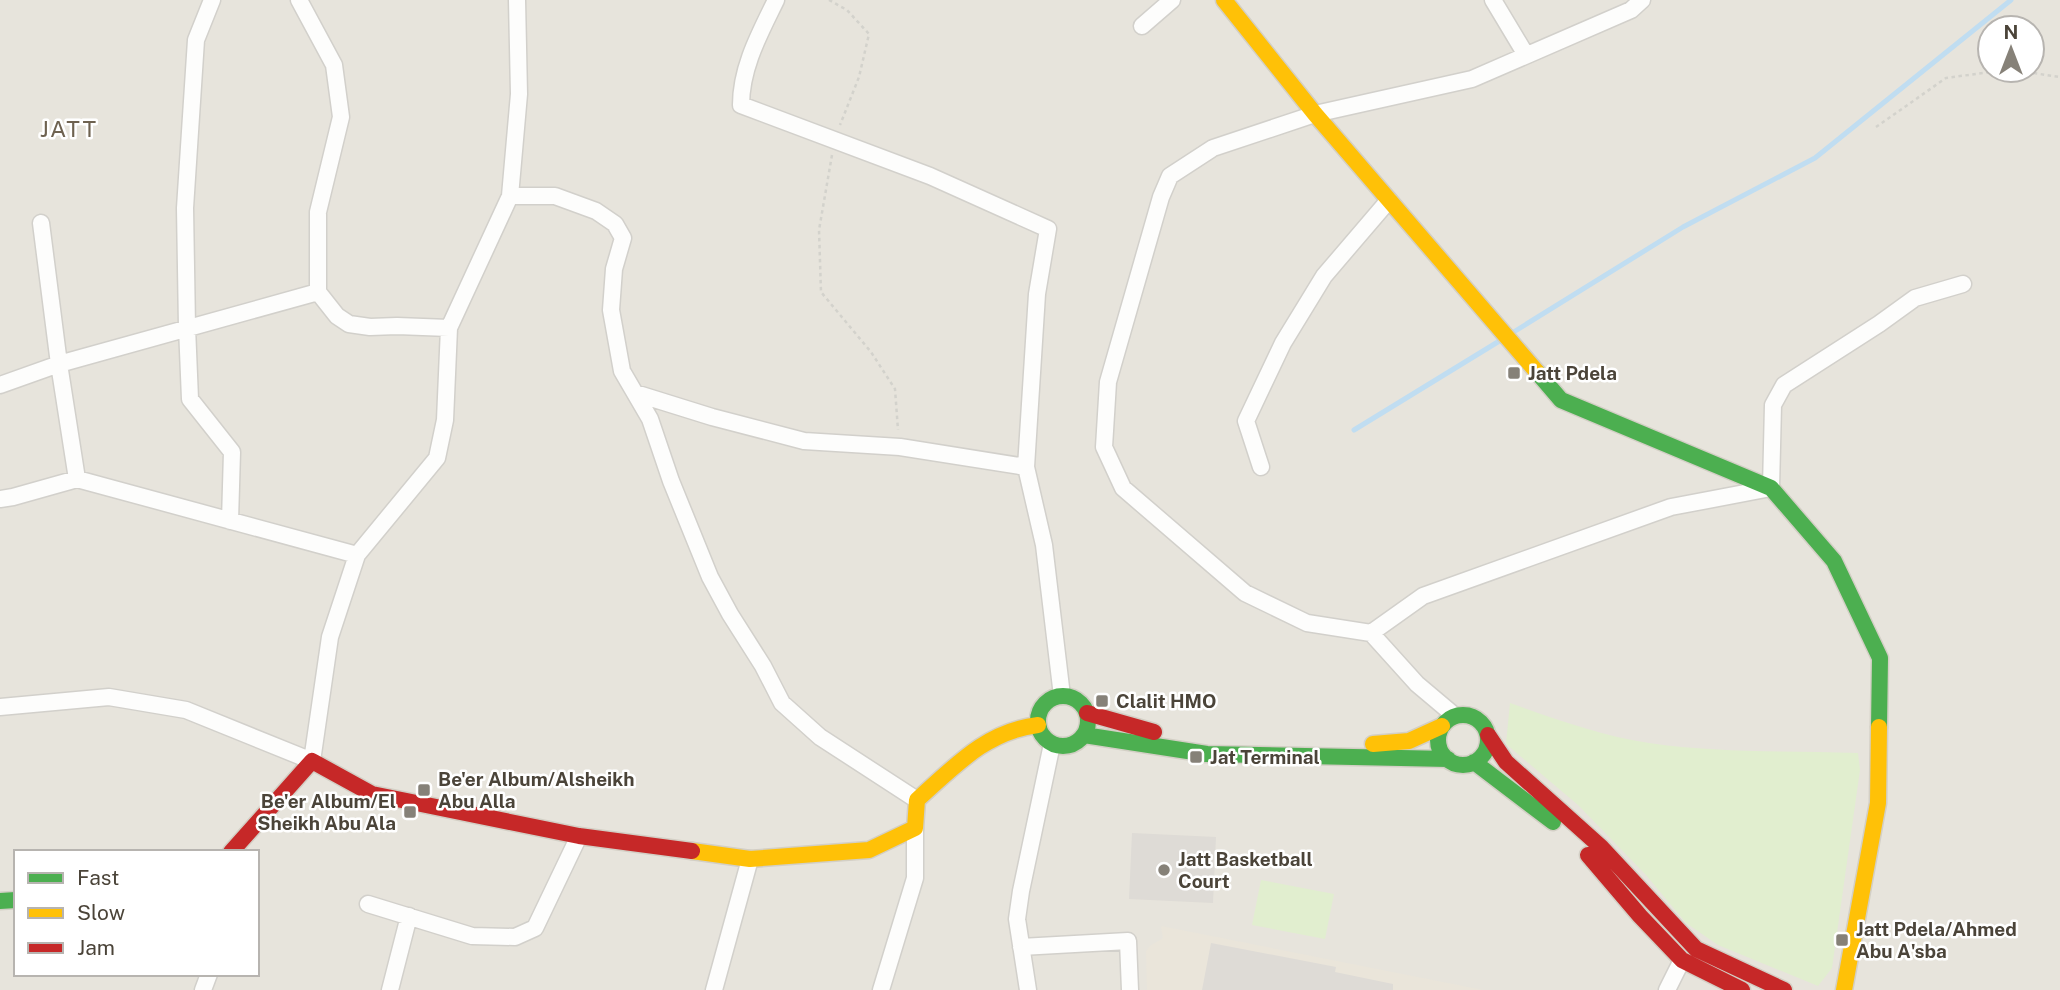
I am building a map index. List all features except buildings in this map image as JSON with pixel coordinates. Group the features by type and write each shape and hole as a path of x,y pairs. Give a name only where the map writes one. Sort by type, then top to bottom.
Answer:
{"street":[{"path":"212,0 196,40 185,208 187,327 190,399 232,452 230,521"},
{"path":"299,0 334,65 341,117 318,212 318,292 337,316 349,324 370,327 449,328"},
{"path":"233,850 312,761 330,637 357,555 437,458 445,420 449,328 510,196 519,94 517,0"},
{"path":"776,0 757,39 741,84 741,105 930,176 1048,229 1037,294 1026,467 1044,545 1062,696"},
{"path":"1142,26 1172,0"},
{"path":"1224,0 1315,114 1561,400 1771,488 1834,561 1880,658 1878,803 1844,990"},
{"path":"1493,0 1526,55"},
{"path":"1449,721 1371,633 1307,623 1245,593 1122,488 1104,447 1108,382 1161,197 1170,176 1213,148 1315,114 1472,79 1631,10 1642,0"},
{"path":"510,196 555,196 596,211 615,224 623,238 614,269 611,310 622,371 650,419 709,577 763,666 782,703 820,737 917,800"},
{"path":"1261,467 1246,421 1283,343 1324,276 1389,200"},
{"path":"41,223 58,364 77,479"},
{"path":"1771,488 1773,405 1784,385 1915,298 1963,284"},
{"path":"0,385 58,364 318,292"},
{"path":"635,393 804,441 900,447 1026,467"},
{"path":"0,499 13,498 77,479 357,555"},
{"path":"1371,633 1423,596 1435,591 1671,507 1771,488"},
{"path":"1087,713 1084,735 1066,746 1052,744 1038,725 1041,709 1053,698 1062,696 1077,700 1087,713 1131,727 1208,743 1398,745 1417,741 1449,721 1472,716 1479,720 1506,762 1601,847 1696,949 1784,990"},
{"path":"0,707 109,697 186,710 312,761 372,794 579,836 750,859 869,850 915,828"},
{"path":"1449,721 1438,742 1440,750 1448,759 1458,764 1474,762 1486,751 1488,735"},
{"path":"881,990 915,878 917,800 995,735 1020,725 1038,725"},
{"path":"1084,735 1207,754 1448,759"},
{"path":"1028,990 1017,919 1052,744"},
{"path":"1474,762 1544,813 1590,857 1682,960 1741,990"},
{"path":"368,904 472,936 515,937 535,929 579,836"},
{"path":"715,990 750,859"},
{"path":"390,990 409,916"},
{"path":"1021,947 1128,941 1130,990"},
{"path":"1667,990 1682,960"}],"path":[{"path":"829,0 847,10 869,34 859,77 834,139 819,230 821,292 871,352 895,389 900,447"},
{"path":"1876,127 1945,78 1976,74"}],"shaded area":[{"name":"JATT","path":"0,0 2060,0 2060,990 0,990"},
{"path":"1161,926 1483,990 1147,990 1146,951 1163,938"}],"green space":[{"path":"1510,703 1561,721 1649,743 1727,750 1858,753 1860,770 1832,968 1818,986 1718,945 1686,923 1646,875 1578,805 1506,744"},
{"path":"1261,880 1334,894 1325,939 1252,925"}],"waterway":[{"path":"1512,333 1683,227 1815,158 2011,0"},
{"path":"1354,430 1501,340"}],"traffic: fast":[{"path":"1537,372 1561,400 1771,488 1834,561 1880,658 1879,727"},
{"path":"1063,696 1081,703 1088,721 1081,739 1063,746 1045,739 1038,721 1045,703 1063,696"},
{"path":"1463,715 1481,722 1488,740 1481,758 1463,765 1445,758 1438,740 1445,722 1463,715"},
{"path":"1084,735 1207,754 1448,759"},
{"path":"1474,762 1553,822"},
{"path":"0,901 14,900"}],"traffic: slow":[{"path":"1224,0 1315,114 1537,372"},
{"path":"692,851 750,859 869,850 915,828 917,800 972,752 1002,735 1038,725"},
{"path":"1373,744 1409,741 1442,726"},
{"path":"1844,990 1878,803 1879,727"}],"traffic: jam":[{"path":"1087,713 1154,732"},
{"path":"1488,735 1506,762 1601,847 1696,949 1784,990"},
{"path":"233,850 312,761 372,794 579,836 692,851"},
{"path":"1588,855 1682,960 1742,990"}],"place":[{"name":"Jatt Pdela","path":"1514,373"},
{"name":"Clalit HMO","path":"1102,701"},
{"name":"Jat Terminal","path":"1196,757"},
{"name":"Be'er Album/Alsheikh Abu Alla","path":"424,790"},
{"name":"Be'er Album/El Sheikh Abu Ala","path":"410,812"},
{"name":"Jatt Basketball Court","path":"1164,870"},
{"name":"Jatt Pdela/Ahmed Abu A'sba","path":"1842,940"}],"district":[{"name":"JATT","path":"69,128"}]}
